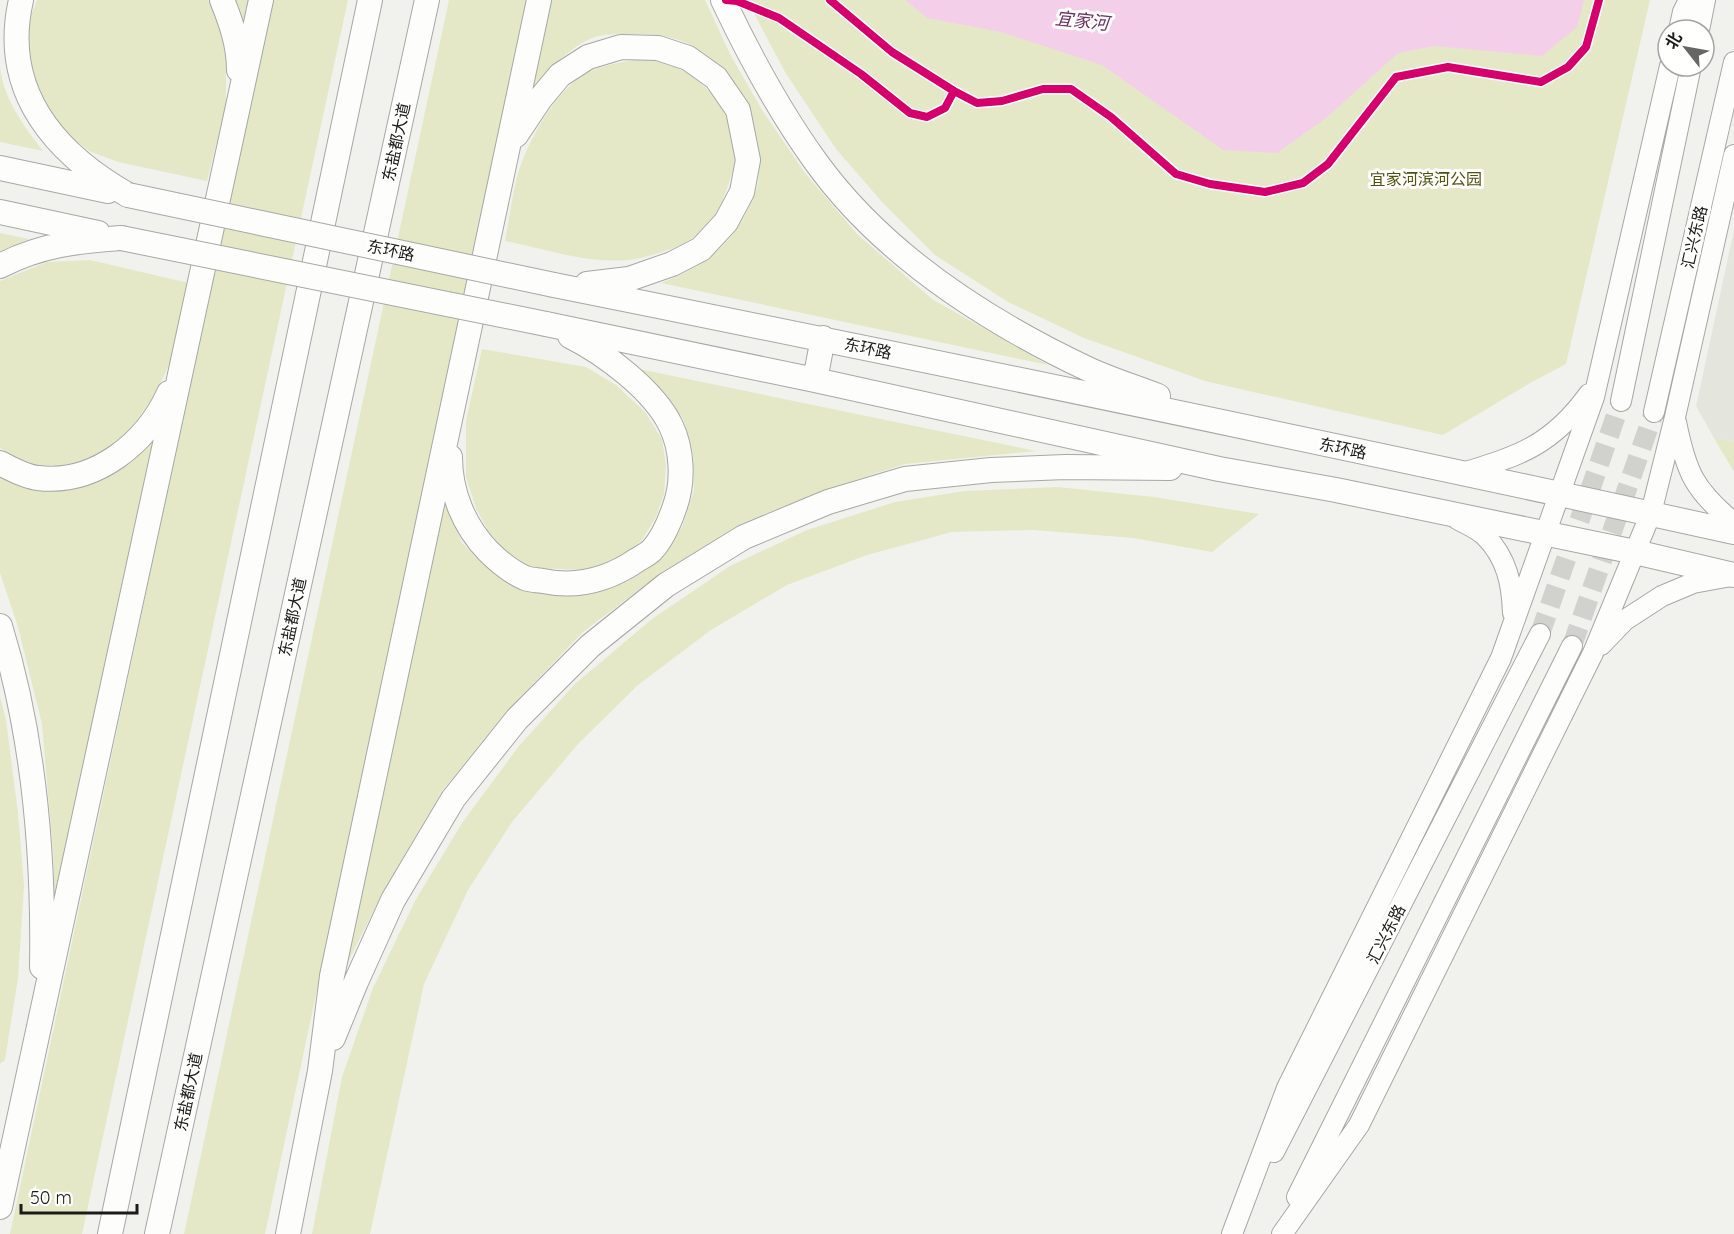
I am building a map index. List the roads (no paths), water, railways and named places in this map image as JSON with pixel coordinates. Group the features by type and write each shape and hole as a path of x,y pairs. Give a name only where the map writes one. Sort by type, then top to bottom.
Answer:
{"highway":[{"path":"21,0 8,38 10,70 23,107 45,135 76,163 128,195"},
{"path":"222,0 232,23 239,60 237,108"},
{"path":"0,1207 261,0"},
{"path":"110,1234 370,0"},
{"name":"东盐都大道","path":"157,1234 427,0"},
{"path":"288,1234 321,1071 332,976 539,0"},
{"path":"723,0 777,106 817,164 867,221 933,279 1018,332 1091,370 1224,422"},
{"path":"507,153 523,122 560,75 588,57 621,47 658,48 688,58 716,78 738,110 748,160 742,192 726,222 701,249 672,264 628,279 596,284 555,285"},
{"name":"东环路","path":"0,168 1224,422 1734,532"},
{"path":"0,212 815,380 1219,469 1336,490 1635,552 1734,575"},
{"path":"0,266 53,245 82,240 121,238"},
{"path":"450,425 450,470 457,503 476,539 500,562 526,578 560,584 594,582 620,572 652,550 670,523 679,496 681,470 670,425 650,397 612,362 585,344 546,324"},
{"path":"815,380 823,338"},
{"path":"0,462 38,478 69,477 105,466 136,441 161,412 183,364"},
{"path":"321,1071 356,982 393,900 453,800 533,702 590,646 666,585 744,537 828,502 905,479 991,470 1065,467 1219,469"},
{"path":"0,626 27,730 41,855 43,930 41,1011"}],"main road":[{"path":"1682,18 1689,0"},
{"path":"1701,18 1705,0"},
{"name":"汇兴东路","path":"1654,412 1734,62"},
{"path":"1232,1234 1287,1088 1501,658 1598,382 1667,78"},
{"path":"1621,401 1688,78"},
{"path":"1280,1234 1359,1125 1593,653 1651,513 1734,154"},
{"path":"1462,474 1512,458 1547,439 1574,415 1598,382"},
{"path":"1675,417 1682,453 1691,477 1712,504 1734,523"},
{"path":"1450,514 1484,536 1504,561 1512,590 1513,624"},
{"path":"1593,653 1625,620 1662,596 1693,583 1734,575"},
{"name":"汇兴东路","path":"1232,1234 1540,634"},
{"path":"1280,1234 1572,646"}],"water":[{"name":"宜家河","path":"905,0 1584,0 1577,27 1542,56 1434,46 1398,53 1326,118 1277,153 1223,150 1102,65 1001,32 927,18"}],"tunnel":[{"path":"1540,634 1621,401"},
{"path":"1572,646 1654,412"}],"park label":[{"name":"宜家河滨河公园","path":"1426,179"}]}
